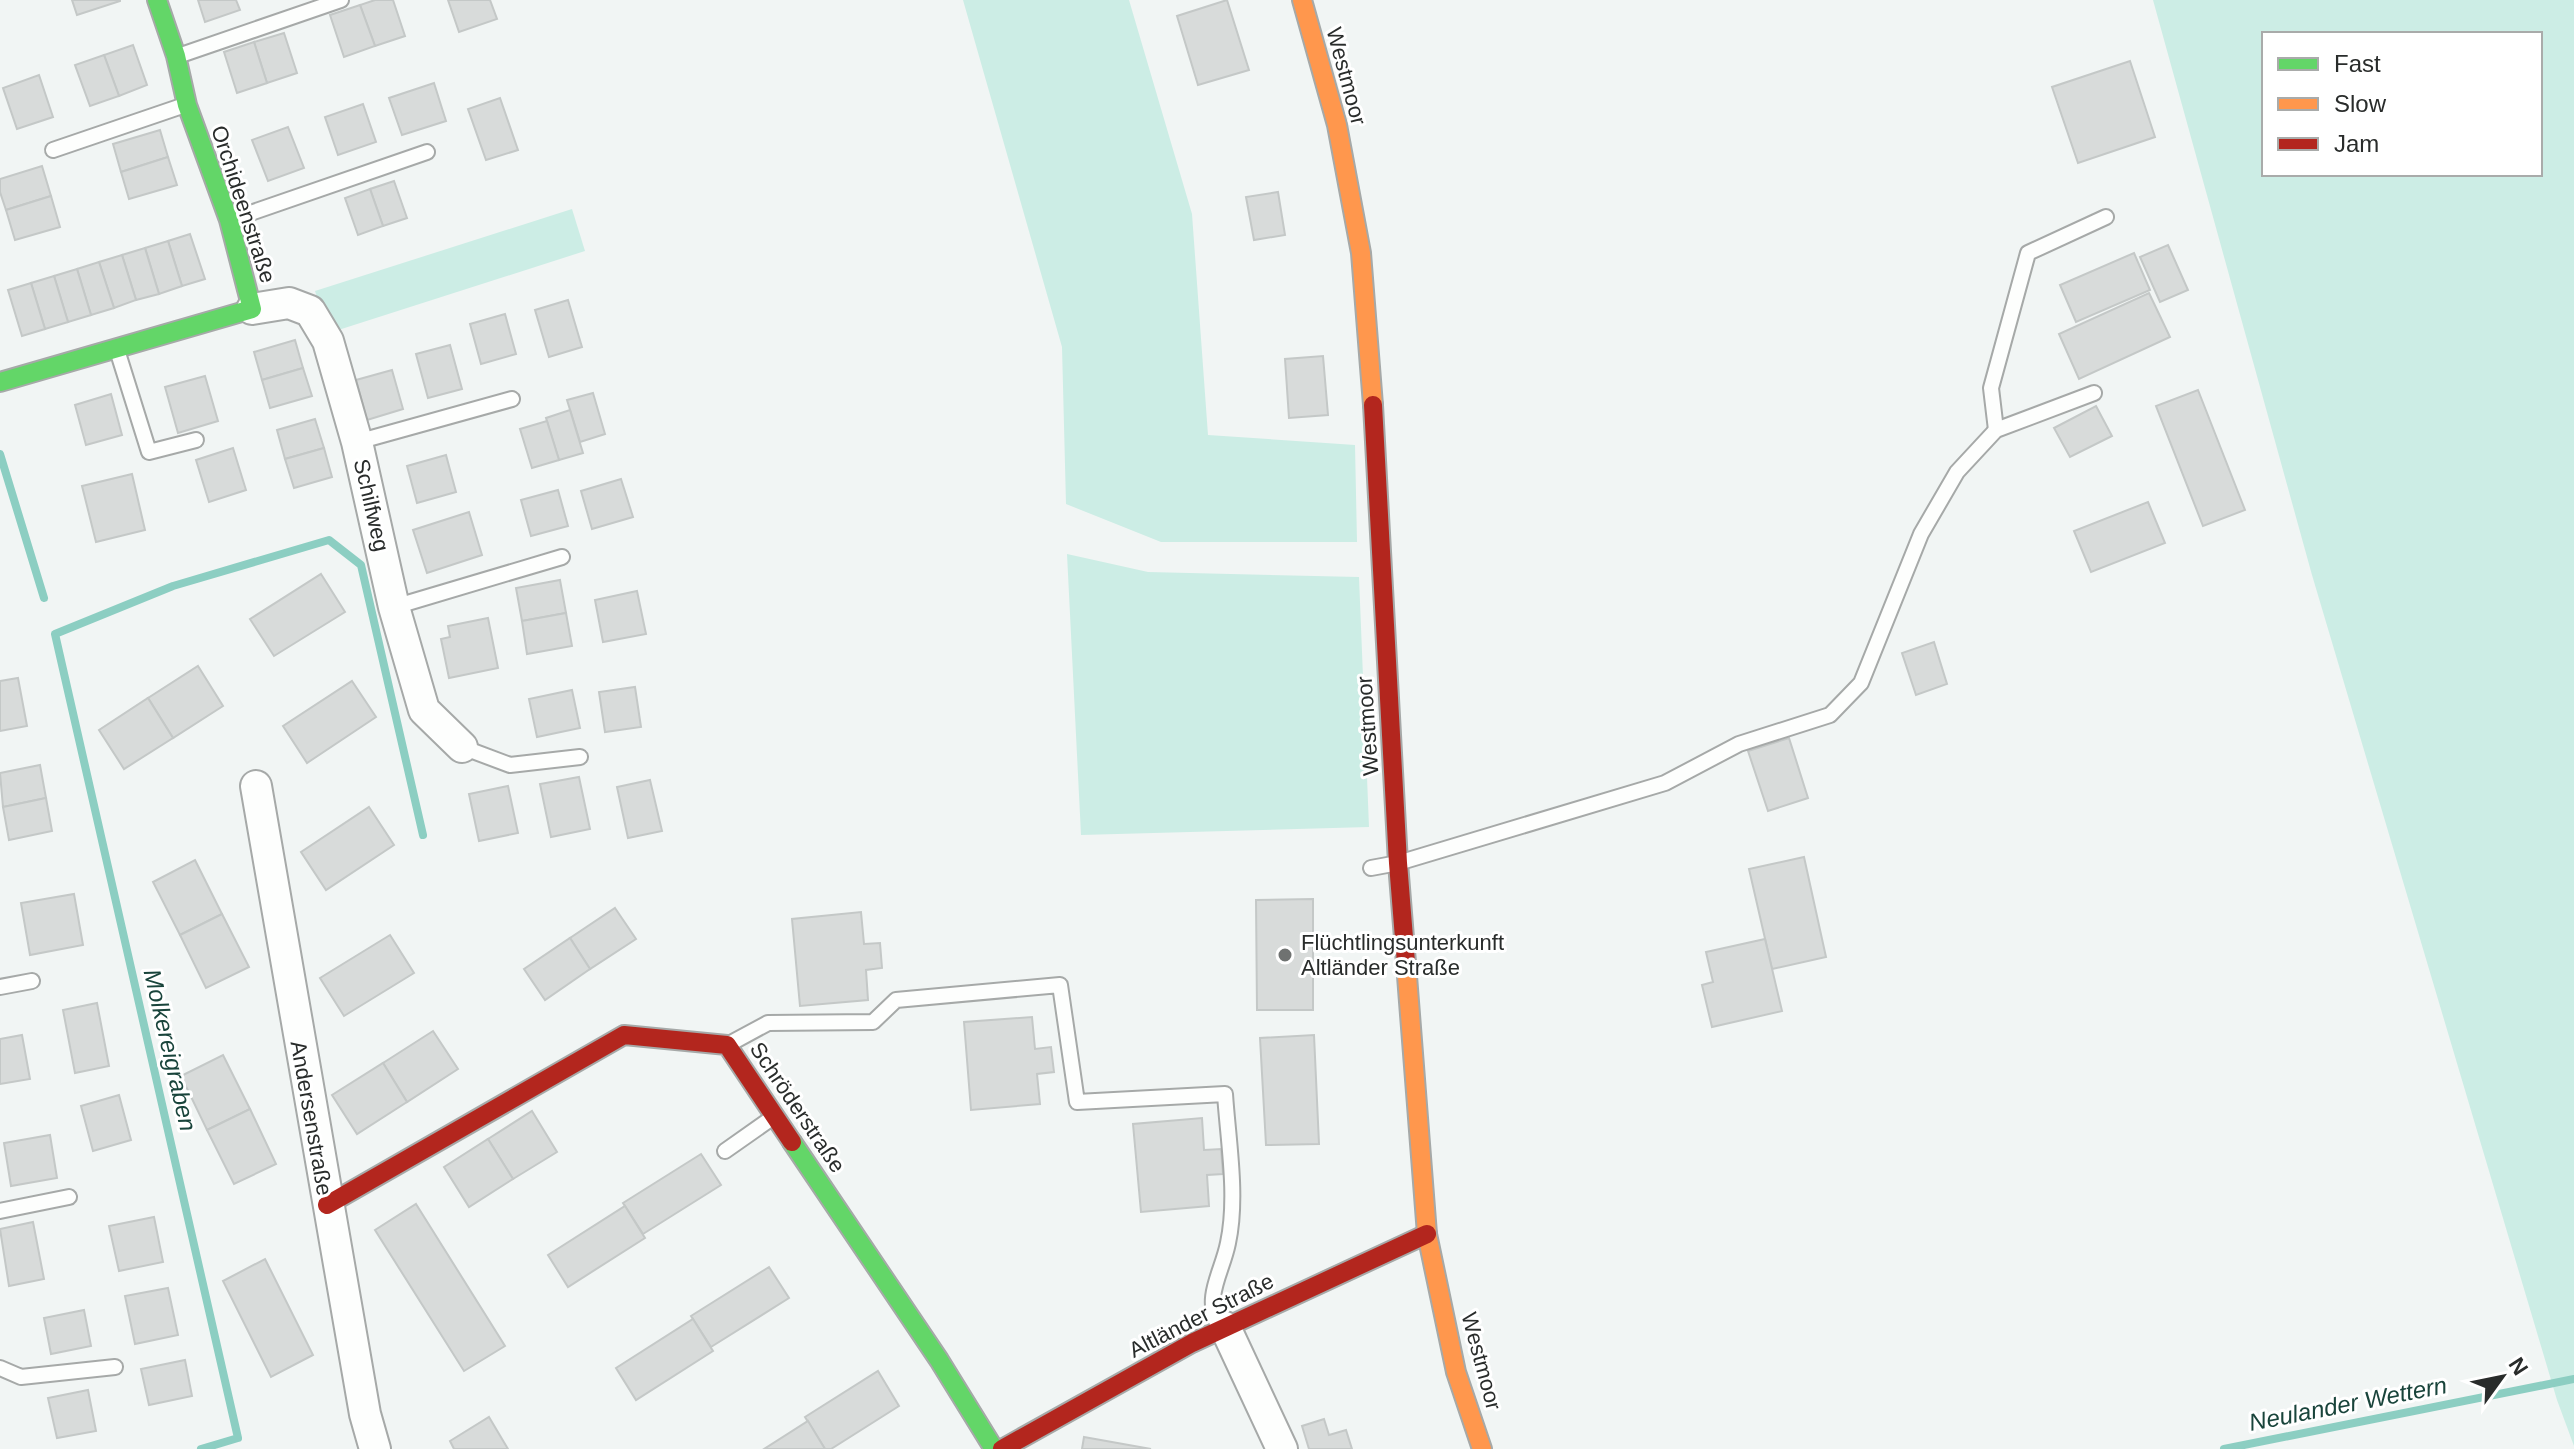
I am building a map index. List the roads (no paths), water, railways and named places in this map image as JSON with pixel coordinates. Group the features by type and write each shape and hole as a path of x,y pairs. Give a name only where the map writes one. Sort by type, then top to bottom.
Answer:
{"street":[{"name":"Orchideenstraße","path":"0,382 252,309 229,220 187,105 176,56 157,0"},
{"name":"Westmoor","path":"1302,0 1337,125 1361,253 1370,356 1398,863 1427,1234 1456,1372 1482,1449"},
{"name":"Schilfweg","path":"252,309 289,303 310,311 328,341 357,442 394,607 424,710 462,747"},
{"name":"Andersenstraße","path":"256,786 327,1205 365,1414 375,1449"},
{"name":"Schröderstraße","path":"327,1205 624,1035 727,1045 939,1360 994,1449"},
{"name":"Altländer Straße","path":"1002,1449 1222,1328 1427,1234"},
{"path":"1222,1328 1282,1449"}],"lane":[{"path":"176,56 341,0"},
{"path":"53,150 187,105"},
{"path":"229,220 427,152"},
{"path":"1996,430 1991,388 2028,253 2106,217"},
{"path":"116,348 149,452 196,440"},
{"path":"1371,868 1398,863 1665,783 1739,744 1830,715 1861,683 1921,534 1957,472 1996,430 2094,393"},
{"path":"357,442 512,399"},
{"path":"394,607 562,557"},
{"path":"462,747 510,765 580,757"},
{"path":"0,987 32,981"},
{"path":"727,1045 768,1023 873,1022 896,1000 1060,985 1077,1102 1225,1094 1231,1206 1229,1240 1211,1306 1222,1328"},
{"path":"725,1151 776,1116"},
{"path":"0,1211 69,1197"},
{"path":"0,1368 21,1377 115,1367"}],"waterway":[{"name":"Molkereigraben","path":"0,454 44,598"},
{"name":"Molkereigraben","path":"201,1449 238,1438 55,634 173,586 329,540 361,565 423,835"},
{"name":"Neulander Wettern","path":"2224,1449 2574,1379"}],"place":[{"name":"Flüchtlingsunterkunft Altländer Straße","path":"1285,955"}]}
